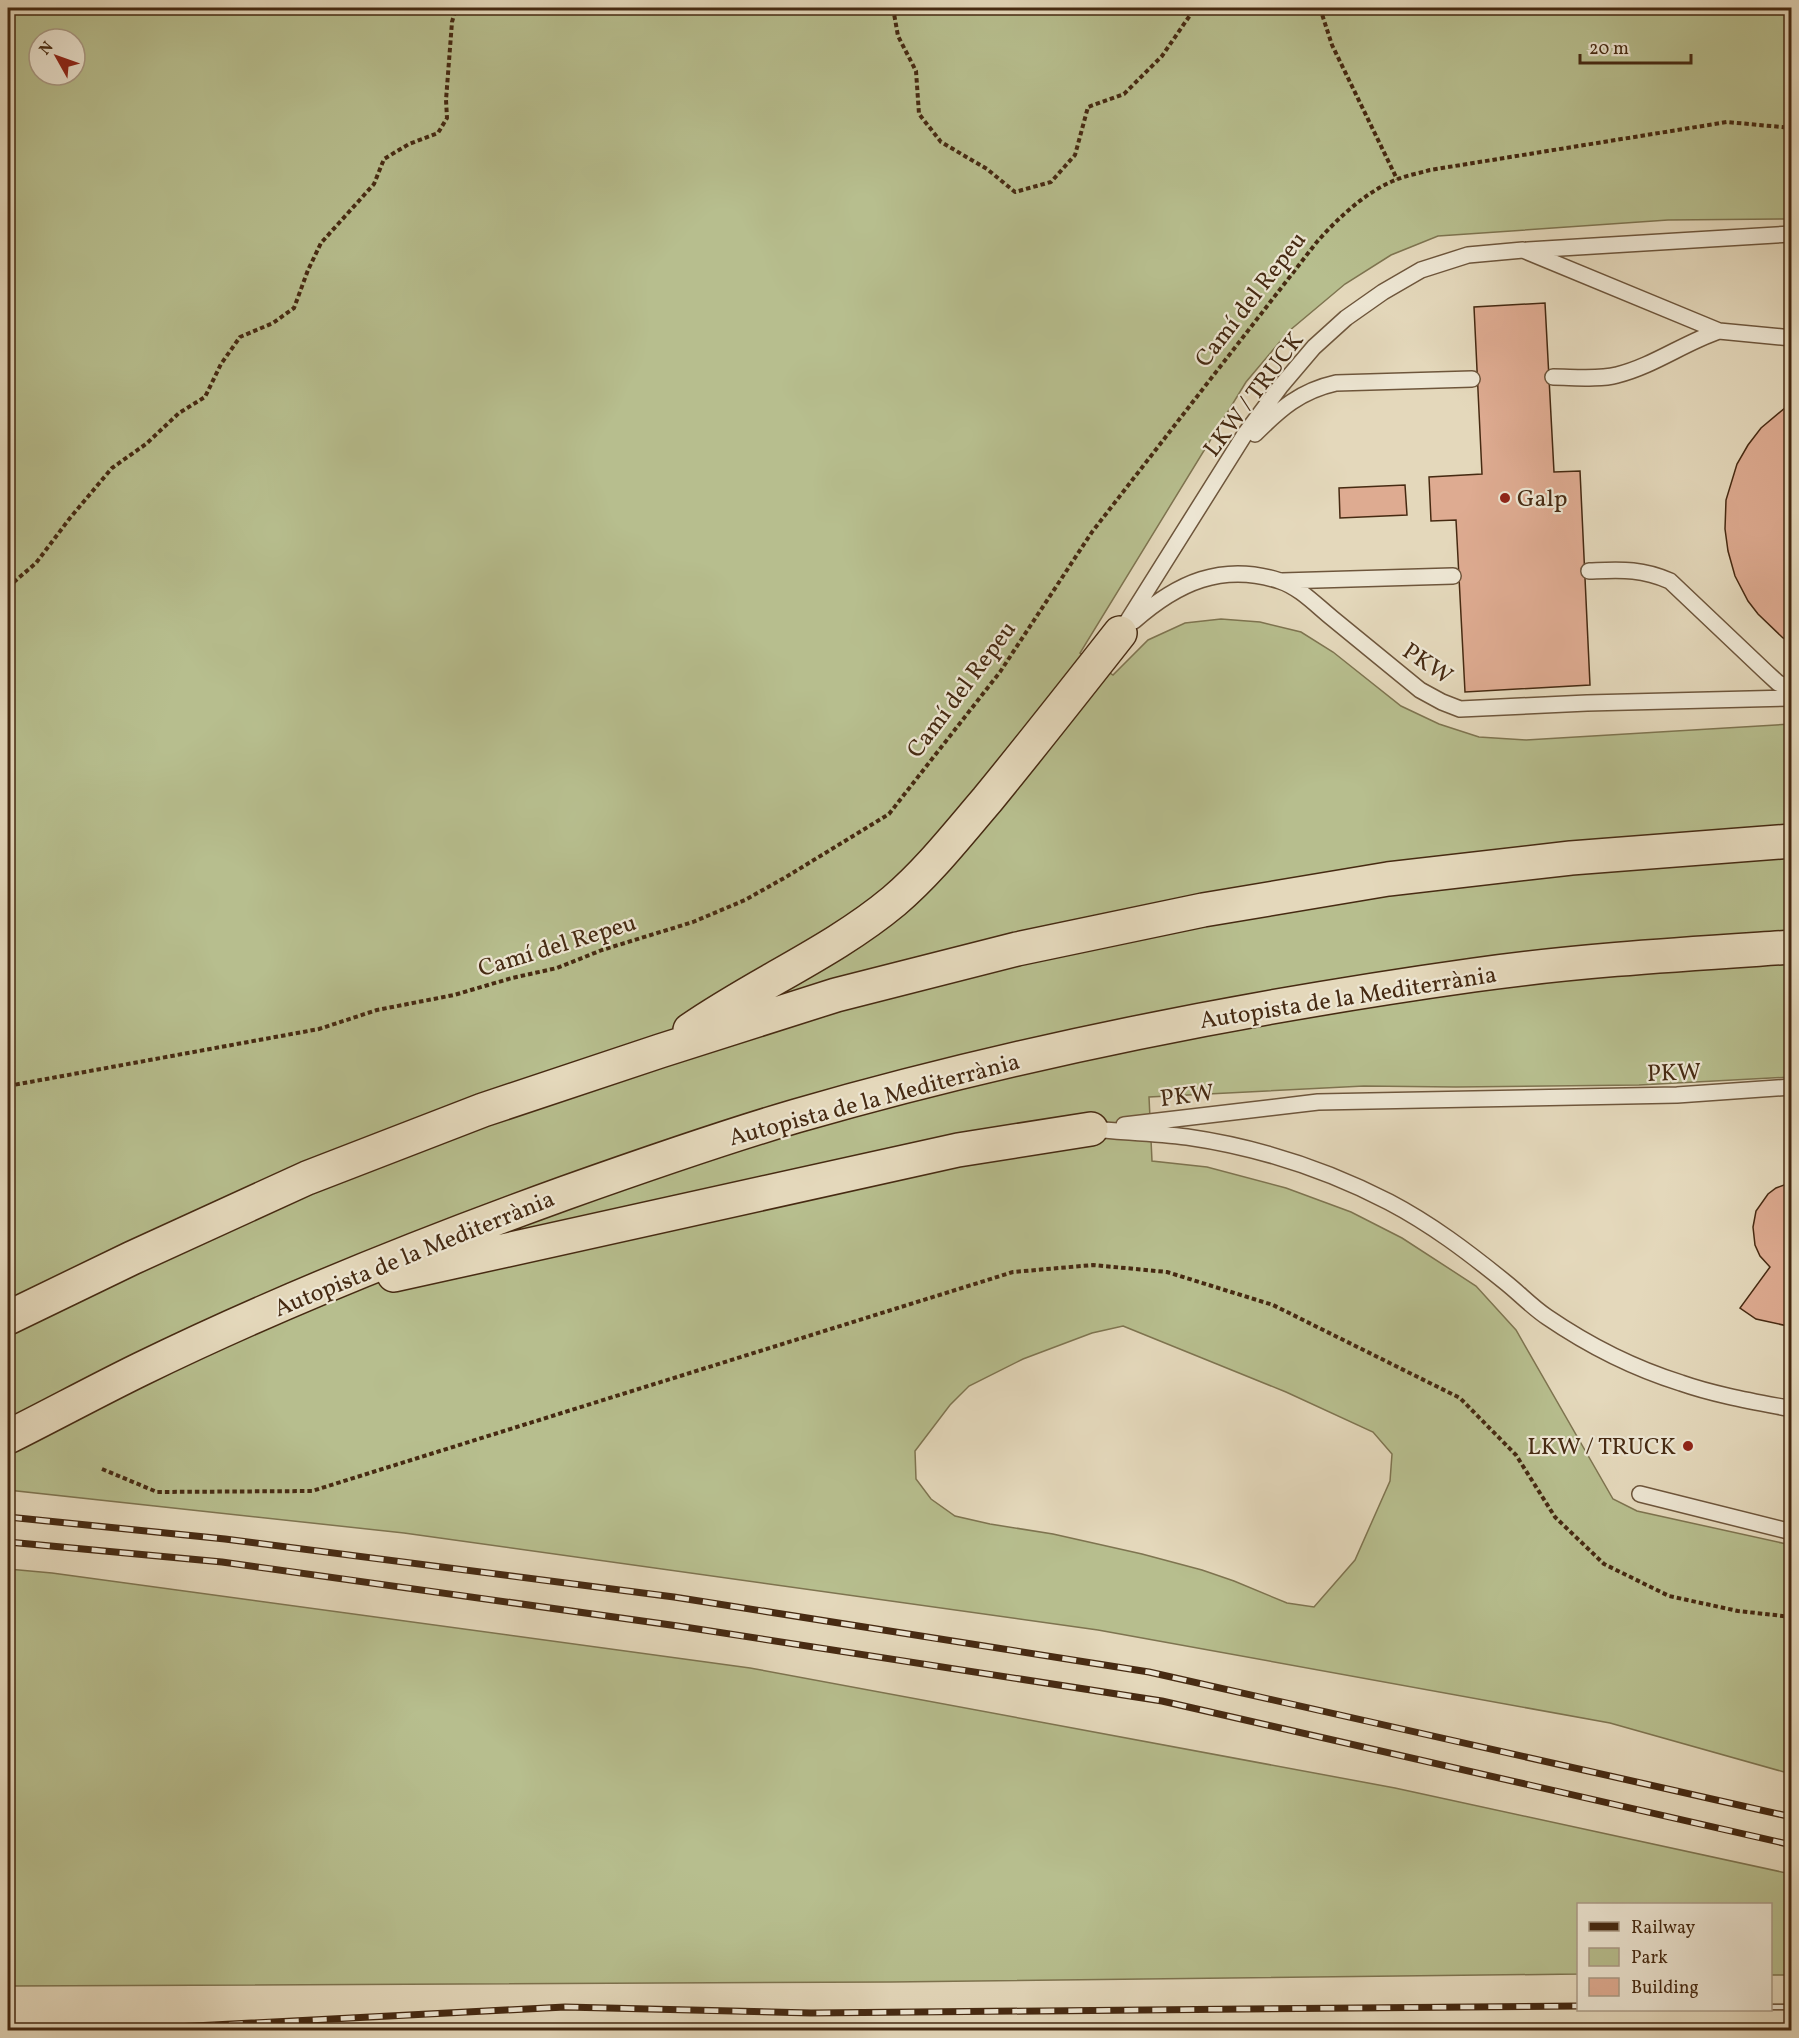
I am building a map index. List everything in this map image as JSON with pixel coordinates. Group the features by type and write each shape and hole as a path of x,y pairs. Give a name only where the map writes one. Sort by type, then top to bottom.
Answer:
{"highway":[{"path":"660,1051 715,1013 847,934 894,901 937,860 1025,754 1120,633"},
{"path":"8,1318 307,1178 483,1110 836,995 1017,949 1203,910 1388,879 1571,858 1791,841"},
{"name":"Autopista de la Mediterrània","path":"8,1437 143,1368 305,1294 465,1229 627,1171 795,1117 987,1066 1132,1033 1307,1001 1477,974 1648,957 1791,947"},
{"path":"305,1294 958,1150 1091,1129"}],"lane":[{"path":"1523,250 1791,234"},
{"name":"LKW / TRUCK","path":"1120,633 1229,460 1280,387 1314,347 1346,318 1383,292 1421,270 1468,255 1523,250 1719,332 1791,338"},
{"path":"1552,378 1614,376 1636,369 1699,338 1719,332"},
{"path":"1229,460 1271,417 1292,401 1315,388 1336,383 1472,380"},
{"path":"1589,571 1632,570 1650,573 1670,581 1766,672 1791,690"},
{"name":"PKW","path":"1120,633 1152,604 1168,594 1208,577 1233,573 1282,582 1304,596 1420,690 1460,709 1791,698"},
{"path":"1282,582 1453,576"},
{"name":"PKW","path":"1091,1129 1317,1102 1677,1095 1791,1087"},
{"path":"1091,1129 1186,1137 1239,1147 1293,1161 1388,1201 1425,1222 1469,1253 1544,1315 1576,1336 1617,1358 1682,1384 1791,1409"},
{"path":"1640,1494 1791,1532"}],"path":[{"path":"8,587 36,563 112,468 146,444 179,412 205,397 221,364 240,337 273,323 294,308 321,243 374,184 384,159 409,144 438,133 447,118 446,100 452,22 456,8"},
{"path":"893,8 898,36 916,71 918,114 941,142 987,169 1015,192 1051,182 1075,155 1088,107 1124,94 1162,56 1195,8"},
{"path":"1320,8 1332,45 1397,179"},
{"name":"Camí del Repeu","path":"8,1086 319,1029 377,1010 454,995 557,968 602,950 693,922 745,900 890,814 1000,672 1092,532 1316,243 1338,218 1365,198 1397,179 1430,170 1728,122 1791,128"},
{"path":"102,1469 157,1492 312,1491 1013,1272 1093,1265 1167,1272 1273,1305 1460,1398 1516,1455 1555,1517 1604,1564 1669,1596 1738,1611 1791,1617"}],"green space":[{"path":"8,8 1791,8 1791,219 1668,220 1438,236 1391,255 1345,284 1289,331 1246,382 1080,653 1113,675 1148,640 1185,623 1221,619 1260,622 1301,632 1333,652 1401,706 1439,724 1479,737 1526,740 1791,724 1791,1077 1639,1085 1364,1086 1149,1097 1152,1161 1207,1167 1286,1188 1351,1212 1402,1238 1476,1286 1516,1330 1613,1499 1637,1511 1791,1545 1791,1774 1610,1723 1098,1630 404,1533 8,1490","holes":["1123,1326 1286,1392 1373,1432 1392,1454 1390,1481 1355,1560 1314,1607 1287,1603 1202,1570 1142,1554 1053,1534 955,1516 931,1499 916,1479 915,1451 950,1405 969,1386 1023,1359 1092,1333"]},
{"path":"8,1569 52,1573 750,1668 1395,1788 1791,1874 1791,1975 1772,1975 1772,1903 1577,1903 1577,1974 891,1982 8,1986"}],"building":[{"name":"Galp","path":"1545,303 1554,472 1580,471 1590,685 1465,692 1456,520 1431,521 1429,477 1482,474 1474,307"},
{"path":"1792,402 1792,643 1783,638 1748,601 1735,576 1725,529 1726,500 1737,464 1761,428"},
{"path":"1405,485 1407,515 1340,518 1339,488"},
{"path":"1792,1182 1792,1327 1756,1319 1740,1308 1770,1267 1760,1256 1755,1245 1753,1227 1756,1211 1768,1194"}],"railway":[{"path":"8,1517 225,1539 674,1597 1149,1672 1792,1817"},
{"path":"8,1542 222,1562 678,1626 1162,1701 1792,1845"},
{"path":"117,2030 565,2007 811,2013 1577,2006"},
{"path":"1772,2007 1792,2007"}],"place":[{"name":"Galp","path":"1505,498"},
{"name":"LKW / TRUCK","path":"1688,1446"}]}
